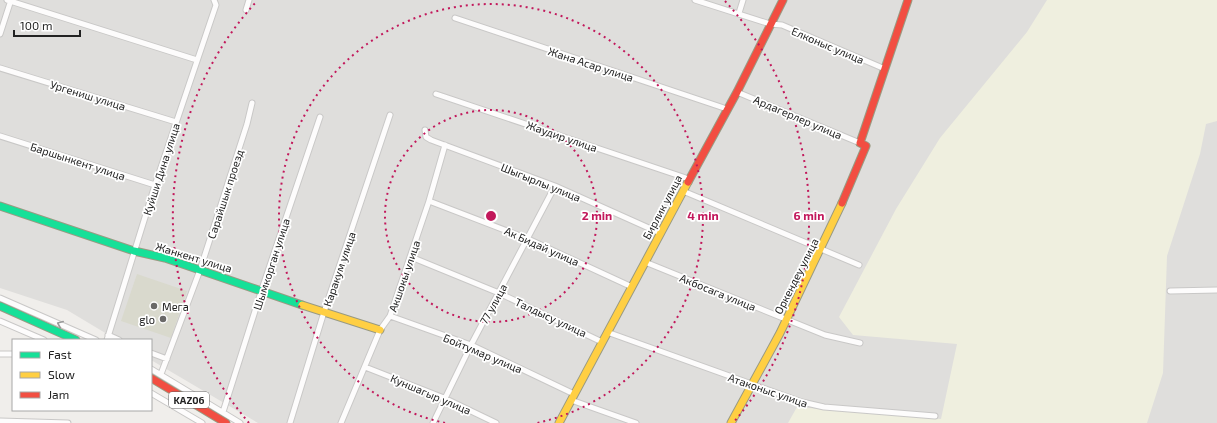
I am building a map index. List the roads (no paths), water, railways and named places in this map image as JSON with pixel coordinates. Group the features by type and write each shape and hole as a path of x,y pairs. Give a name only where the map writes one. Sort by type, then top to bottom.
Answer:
{"main road":[{"name":"Бирлик улица","path":"559,423 737,92 783,0"},
{"name":"Оркендеу улица","path":"731,423 753,385 822,250 861,159 866,146 860,143 908,0"},
{"name":"Жанкент улица","path":"0,206 134,251 165,258 252,287 261,292 380,330"},
{"path":"0,306 74,339"},
{"path":"0,311 62,339"},
{"name":"KАZ06","path":"152,379 226,423"},
{"name":"KАZ06","path":"152,385 217,423"}],"street":[{"path":"0,34 9,0 197,60"},
{"name":"Куйши Дина улица","path":"107,338 155,185 176,122 188,92 197,60 216,5 214,0"},
{"path":"246,10 249,0"},
{"name":"Елконыс улица","path":"695,0 770,24 782,25 885,69"},
{"path":"739,13 743,0"},
{"name":"Жана Асар улица","path":"455,18 727,109"},
{"name":"Ургениш улица","path":"0,68 176,122"},
{"name":"Ардагерлер улица","path":"737,92 860,143"},
{"name":"Жаудир улица","path":"436,94 689,179"},
{"name":"Сарайшык проезд","path":"161,374 200,270 247,124 252,103"},
{"name":"Каракум улица","path":"290,423 324,312 390,115"},
{"name":"Шымкорган улица","path":"223,412 261,292 320,117"},
{"name":"Шыгырлы улица","path":"425,130 428,139 555,186 660,233"},
{"name":"Баршынкент улица","path":"0,136 155,185"},
{"name":"Акшокы улица","path":"343,422 380,330 390,316 411,257 446,145"},
{"name":"77 улица","path":"433,423 471,345 555,186"},
{"path":"683,191 859,265"},
{"name":"Ак Бидай улица","path":"429,201 528,239 632,287"},
{"name":"Талдысу улица","path":"411,257 499,293 602,342"},
{"name":"Акбосага улица","path":"645,262 825,335 860,343"},
{"path":"1170,291 1217,290"},
{"path":"0,298 94,339"},
{"name":"Бойтумар улица","path":"390,316 471,345 573,397 636,423"},
{"path":"0,321 42,339"},
{"name":"Атаконыс улица","path":"607,332 753,385 824,408 935,416"},
{"path":"152,353 167,359"},
{"path":"0,354 12,354"},
{"name":"Куншагыр улица","path":"365,367 444,398 496,423"},
{"path":"152,370 240,423"},
{"path":"152,394 202,423"},
{"path":"0,421 68,423"}],"place":[{"name":"Мега","path":"154,306"},
{"name":"glo","path":"163,319"}]}
